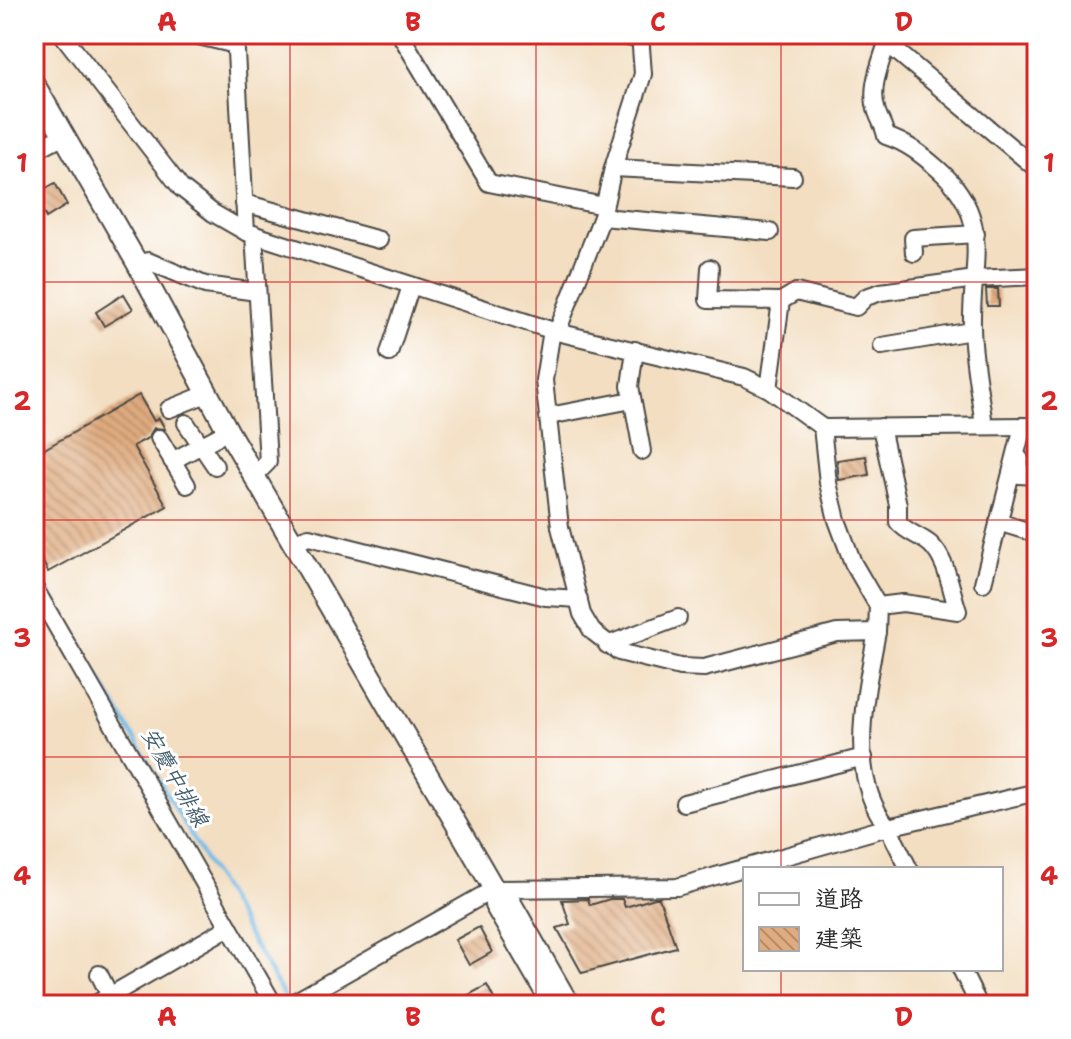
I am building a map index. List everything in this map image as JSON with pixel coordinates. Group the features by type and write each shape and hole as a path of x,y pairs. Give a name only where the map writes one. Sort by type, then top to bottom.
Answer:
{"main road":[{"path":"34,84 137,263 228,431 494,889 509,900 569,1005"},
{"path":"494,889 495,905 553,1005"}],"street":[{"path":"62,34 181,188 213,213 250,233 554,331 744,377 769,389 822,427 984,426 1027,430"},
{"path":"190,34 236,39 244,203 257,292 268,462 255,475"},
{"path":"400,34 489,183 603,212 770,232"},
{"path":"614,34 640,37 643,74 613,168 603,212 554,331 544,380 560,527 582,614 592,631 619,652 680,667 704,668 837,633 877,632"},
{"path":"984,426 972,331 976,234 971,209 947,177 906,143 886,136 884,123 877,112 874,82 882,38 1037,169"},
{"path":"34,151 64,135"},
{"path":"613,168 793,177"},
{"path":"244,203 379,240"},
{"path":"914,253 913,238 976,234"},
{"path":"137,263 148,261 205,285 257,292"},
{"path":"710,268 708,300 781,301 796,292 856,307 866,297 881,292 975,279 1037,276"},
{"path":"389,353 411,286"},
{"path":"769,389 781,301"},
{"path":"882,346 972,331"},
{"path":"635,350 630,386 642,451"},
{"path":"169,409 209,393"},
{"path":"549,416 632,400"},
{"path":"186,423 215,466"},
{"path":"822,427 828,483 837,520 853,563 878,606 877,632 862,709 865,781 881,819 908,867"},
{"path":"878,606 903,603 958,611 939,556 929,543 905,531 898,522 898,505 881,427"},
{"path":"1027,430 1019,475 1037,476"},
{"path":"983,583 998,522 1027,430"},
{"path":"172,461 228,431"},
{"path":"159,438 187,485"},
{"path":"998,522 1037,534"},
{"path":"293,542 309,537 546,597 579,599"},
{"path":"34,587 274,1005"},
{"path":"607,645 678,618"},
{"path":"684,803 864,757"},
{"path":"747,867 888,827 1037,792"},
{"path":"289,1005 494,889 677,887 743,868"},
{"path":"99,974 106,1002 229,927"},
{"path":"962,971 979,1005"}],"building":[{"path":"55,183 67,205 46,218 34,195"},
{"path":"986,289 998,289 999,306 987,306"},
{"path":"124,294 133,309 104,326 96,312"},
{"path":"139,395 154,421 159,418 165,429 154,428 148,438 133,446 167,506 48,572 34,545 34,455"},
{"path":"866,456 869,475 839,480 837,460"},
{"path":"659,898 676,947 582,973 557,928 570,924 562,900 588,899 590,905 622,899 625,907"},
{"path":"479,927 492,952 469,965 455,940"},
{"path":"487,985 497,1005 450,1005"}],"waterway":[{"name":"安慶中排線","path":"34,565 288,1003"}]}
